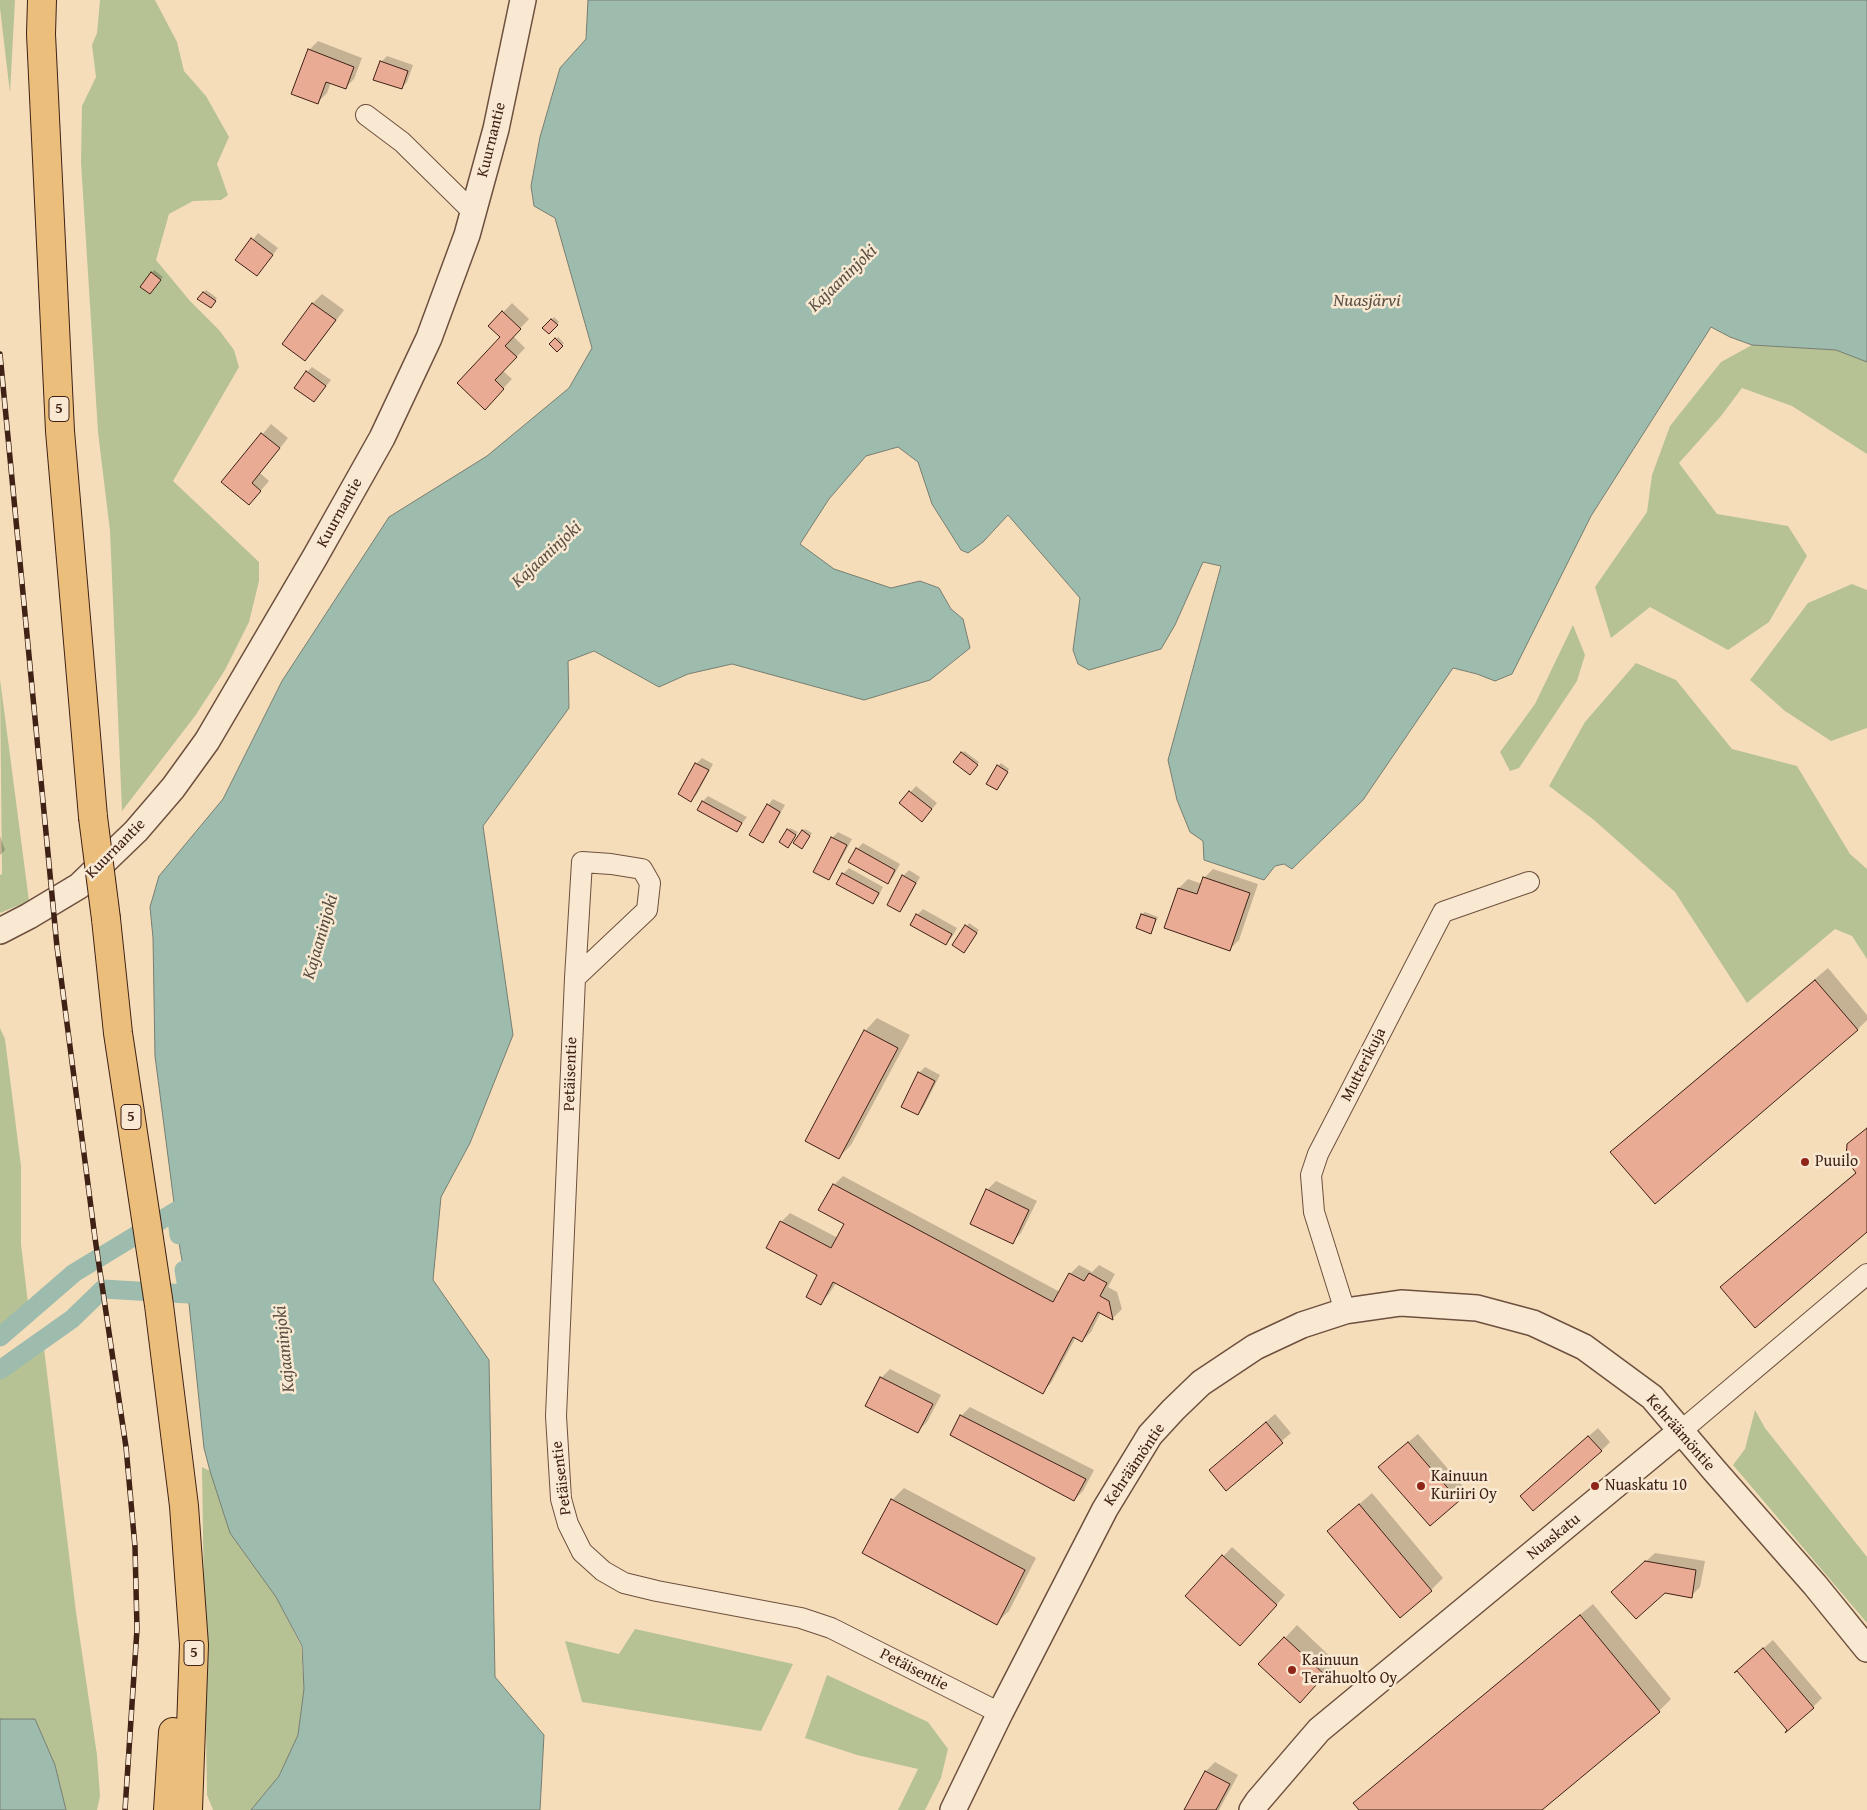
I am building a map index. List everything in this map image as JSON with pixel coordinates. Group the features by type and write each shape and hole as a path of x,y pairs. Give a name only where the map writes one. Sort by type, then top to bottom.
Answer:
{"highway":[{"name":"5","path":"42,0 41,34 60,432 93,817 118,1033 159,1305 184,1506 179,1804"}],"street":[{"name":"Kuurnantie","path":"0,931 79,886 136,831 173,788 207,741 382,438 429,338 467,235 496,129 524,0"},
{"path":"366,115 402,142 473,212"},
{"name":"Petäisentie","path":"575,978 646,910 650,883 642,869 582,862 575,978 556,1416 561,1499 568,1524 582,1552 603,1571 624,1582 656,1591 801,1618 831,1628 1000,1714"},
{"name":"Mutterikuja","path":"1345,1311 1314,1212 1311,1175 1318,1154 1443,912 1529,882"},
{"name":"Nuaskatu","path":"1252,1810 1319,1730 1681,1431 1867,1274"},
{"name":"Kehräämöntie","path":"953,1810 1105,1509 1150,1435 1201,1383 1256,1346 1302,1325 1345,1311 1401,1303 1477,1308 1533,1323 1584,1347 1652,1397 1867,1649"}],"green space":[{"path":"0,0 15,0 10,93 0,8"},
{"path":"100,0 155,0 177,42 184,71 206,96 229,137 217,164 228,195 221,200 193,201 169,214 156,260 190,301 219,330 234,350 239,367 173,481 259,562 259,581 249,622 225,670 195,716 122,811 110,531 98,432 81,162 82,106 96,77 92,45 97,33"},
{"path":"1752,345 1836,350 1867,362 1867,454 1792,406 1742,388 1721,416 1679,463 1717,514 1788,526 1807,556 1769,622 1728,650 1650,607 1611,638 1595,587 1647,512 1652,475 1670,426 1721,362"},
{"path":"1852,584 1867,590 1867,728 1831,741 1785,711 1750,680 1808,603"},
{"path":"1573,625 1585,655 1577,681 1519,768 1510,771 1500,752 1535,704"},
{"path":"1636,663 1676,680 1732,749 1797,766 1850,854 1867,869 1867,959 1852,936 1835,929 1747,1003 1675,892 1594,820 1549,786 1585,722"},
{"path":"0,679 29,901 0,913 0,875 2,874"},
{"path":"0,1028 5,1039 21,1166 21,1244 29,1311 0,1336"},
{"path":"43,1340 76,1612 97,1755 100,1796 97,1810 66,1810 55,1765 35,1719 0,1719 0,1370"},
{"path":"1755,1410 1765,1428 1867,1557 1867,1623 1733,1465 1745,1449"},
{"path":"202,1467 210,1471 230,1533 276,1597 301,1646 304,1689 298,1735 279,1776 251,1810 213,1810 207,1795"},
{"path":"635,1629 793,1664 761,1731 582,1702 565,1641 619,1654"},
{"path":"827,1675 928,1722 948,1749 941,1778 925,1810 898,1810 918,1769 857,1755 805,1738"}],"water":[{"name":"Nuasjärvi","path":"588,0 1867,0 1867,362 1836,350 1752,345 1730,337 1711,327 1591,516 1512,674 1495,681 1453,668 1363,800 1292,869 1284,864 1275,866 1264,880 1204,860 1203,841 1190,832 1177,800 1168,760 1221,566 1203,562 1175,625 1161,649 1089,670 1078,664 1073,650 1080,598 1008,515 983,542 968,553 961,550 932,504 918,462 898,447 866,456 829,499 800,544 834,569 891,588 920,581 939,588 951,609 963,619 970,648 930,680 864,700 732,664 688,674 659,687 594,651 568,661 569,708 483,826 513,1035 470,1143 441,1197 433,1280 489,1360 495,1677 544,1735 540,1810 251,1810 279,1776 298,1735 304,1689 302,1646 276,1597 230,1533 204,1448 188,1294 180,1249 155,1056 153,938 150,907 159,876 223,799 282,681 389,517 487,456 569,388 592,348 555,218 534,206 531,186 540,137 560,68 586,39"},
{"path":"0,1719 35,1719 55,1765 66,1810 0,1810"}],"building":[{"path":"308,49 354,67 346,89 326,82 318,104 291,94"},
{"path":"380,61 408,71 402,89 373,80"},
{"path":"251,238 273,255 257,276 235,260"},
{"path":"151,272 161,280 150,294 140,287"},
{"path":"203,292 216,301 211,308 197,299"},
{"path":"312,303 336,320 305,361 282,344"},
{"path":"502,311 521,329 505,346 517,357 495,380 504,389 485,410 457,383 500,337 488,326"},
{"path":"551,319 558,325 549,334 542,328"},
{"path":"555,338 563,346 557,352 549,344"},
{"path":"306,371 326,386 314,402 294,388"},
{"path":"261,433 280,448 252,483 261,491 249,505 221,482"},
{"path":"961,752 978,765 970,775 953,762"},
{"path":"695,763 709,770 691,802 678,794"},
{"path":"997,765 1008,772 997,790 986,784"},
{"path":"909,791 932,809 922,822 899,803"},
{"path":"702,801 742,823 737,832 697,810"},
{"path":"767,804 780,812 763,843 749,835"},
{"path":"787,829 796,835 788,848 779,842"},
{"path":"802,830 810,836 802,849 793,843"},
{"path":"831,837 847,845 829,880 813,872"},
{"path":"856,848 895,870 888,884 848,862"},
{"path":"842,873 879,893 873,904 836,884"},
{"path":"902,875 916,883 900,912 887,905"},
{"path":"1203,877 1250,893 1230,951 1164,928 1178,888 1197,894"},
{"path":"916,914 952,934 946,945 910,925"},
{"path":"1141,914 1156,919 1151,934 1136,928"},
{"path":"965,925 977,933 964,953 952,945"},
{"path":"1815,980 1858,1030 1655,1204 1610,1152"},
{"path":"864,1030 898,1048 839,1159 805,1141"},
{"path":"918,1072 935,1081 918,1115 901,1107"},
{"path":"1867,1128 1867,1232 1755,1328 1720,1287 1856,1173 1846,1159 1847,1144"},
{"path":"833,1184 1053,1302 1069,1273 1084,1281 1089,1273 1107,1283 1100,1296 1109,1301 1113,1320 1098,1312 1082,1342 1073,1337 1043,1394 833,1282 821,1305 806,1297 817,1275 766,1248 780,1221 831,1248 844,1224 818,1210"},
{"path":"986,1189 1029,1210 1013,1244 970,1224"},
{"path":"880,1377 933,1404 918,1433 865,1406"},
{"path":"960,1415 1086,1479 1074,1501 950,1435"},
{"path":"1266,1422 1283,1443 1226,1491 1209,1470"},
{"path":"1588,1436 1602,1451 1533,1511 1520,1496"},
{"name":"Kainuun Kuriiri Oy","path":"1408,1442 1459,1501 1430,1526 1378,1467"},
{"path":"891,1499 1025,1570 997,1625 862,1553"},
{"path":"1359,1504 1432,1591 1400,1618 1327,1531"},
{"path":"1222,1555 1277,1605 1240,1646 1185,1596"},
{"path":"1645,1561 1696,1570 1692,1598 1665,1593 1636,1619 1611,1592"},
{"path":"1580,1615 1660,1712 1542,1810 1359,1810 1353,1803"},
{"name":"Kainuun Terähuolto Oy","path":"1284,1637 1325,1675 1300,1703 1258,1664"},
{"path":"1763,1648 1814,1708 1785,1733 1787,1730 1737,1671 1734,1673"},
{"path":"1205,1771 1230,1784 1216,1810 1184,1810"}],"waterway":[{"path":"0,1337 74,1273 176,1211 179,1235"},
{"path":"0,1370 72,1319 103,1289 188,1294 184,1270"}],"railway":[{"path":"0,354 57,947 95,1238 126,1447 135,1547 137,1629 125,1810"}],"place":[{"name":"Puuilo","path":"1805,1162"},
{"name":"Kainuun Kuriiri Oy","path":"1421,1486"},
{"name":"Nuaskatu 10","path":"1595,1486"},
{"name":"Kainuun Terähuolto Oy","path":"1292,1670"}],"water label":[{"name":"Kajaaninjoki","path":"843,279"},
{"name":"Kajaaninjoki","path":"547,555"},
{"name":"Kajaaninjoki","path":"321,937"},
{"name":"Kajaaninjoki","path":"285,1349"}]}
